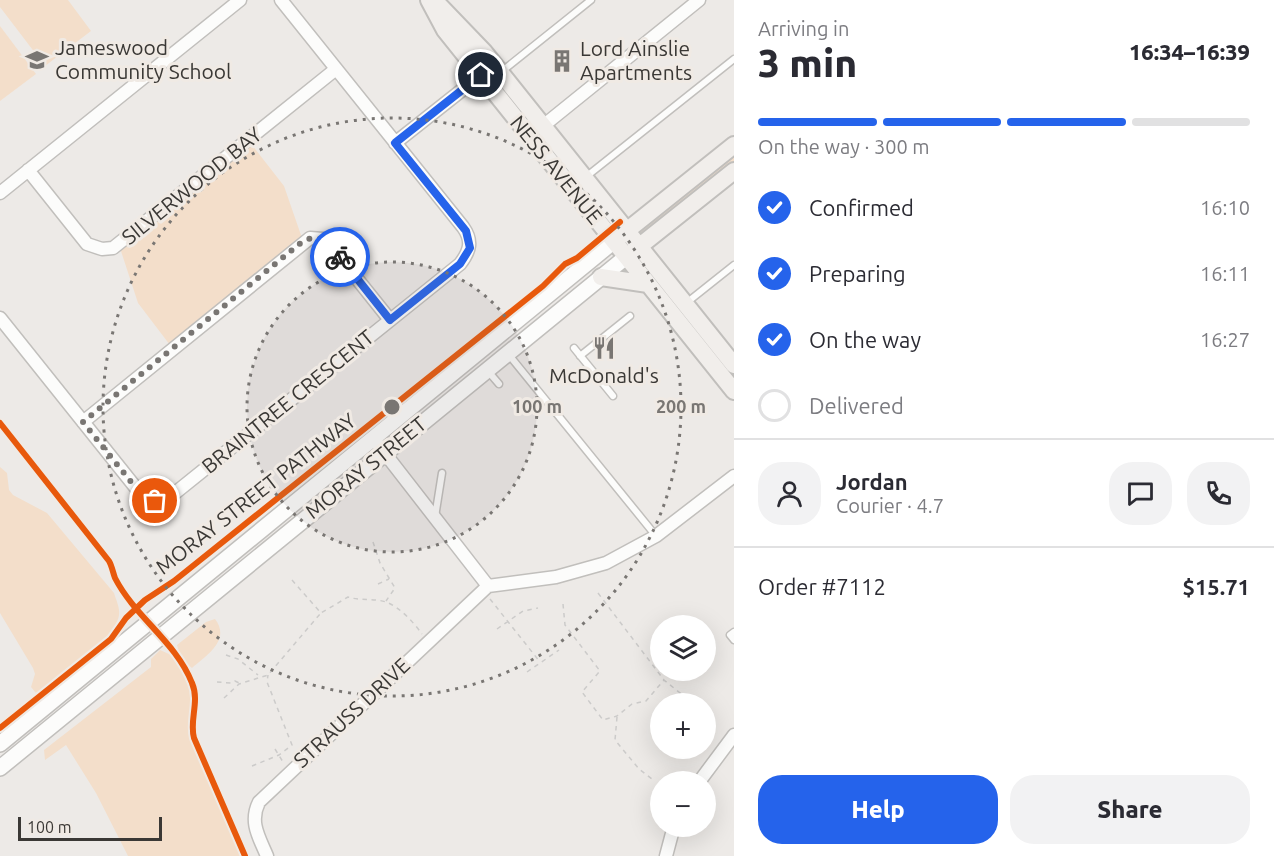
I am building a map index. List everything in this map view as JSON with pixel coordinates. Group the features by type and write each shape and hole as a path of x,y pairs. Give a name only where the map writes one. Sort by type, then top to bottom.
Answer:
{"main road":[{"name":"NESS AVENUE","path":"429,0 445,30 613,242 633,252 685,305 734,365"},
{"name":"NESS AVENUE","path":"435,0 501,72 627,231 633,252 648,284 734,392"},
{"name":"MORAY STREET","path":"613,242 734,145"},
{"name":"MORAY STREET","path":"633,252 734,171"},
{"path":"601,277 648,284"}],"street":[{"path":"0,193 240,0"},
{"name":"BRAINTREE CRESCENT","path":"0,318 140,493 150,500 160,500 175,493 460,264 468,254 470,243 463,226 280,0"},
{"path":"543,126 699,0"},
{"name":"SILVERWOOD BAY","path":"28,170 87,244 102,249 113,248 336,69"},
{"path":"395,143 481,75"},
{"path":"83,422 310,238 323,239 330,245 390,320"},
{"name":"MORAY STREET","path":"0,744 613,242"},
{"name":"MORAY STREET","path":"0,768 507,352 633,252"},
{"path":"373,438 435,517 489,593 606,563 656,536 734,476"},
{"name":"STRAUSS DRIVE","path":"267,856 255,828 254,815 259,802 427,643 489,593"},
{"path":"707,771 734,735"},
{"path":"666,856 671,837"}],"lane":[{"path":"501,72 591,0"},
{"path":"585,178 734,59"},
{"path":"685,305 732,270"},
{"path":"580,356 630,316"},
{"path":"574,348 613,396"},
{"path":"507,352 656,536"},
{"path":"487,369 499,384"},
{"path":"435,517 442,473"},
{"path":"734,632 730,635 734,640"}],"path":[{"path":"374,542 380,563 396,588 386,602"},
{"path":"378,584 390,579"},
{"path":"292,580 321,613"},
{"path":"489,593 507,621 540,662"},
{"path":"598,593 650,662"},
{"path":"252,766 279,755 292,745 267,682 268,675 321,613 348,597 361,601 386,602 413,622 427,643"},
{"path":"563,604 565,626 600,671 582,692 603,720 617,716 632,704 646,701 663,681"},
{"path":"497,629 523,611 538,609"},
{"path":"527,672 559,650"},
{"path":"226,655 238,659 258,676"},
{"path":"224,698 239,684 258,676 268,675"},
{"path":"217,682 235,681 239,684"},
{"path":"665,681 680,693"},
{"path":"617,716 615,740 639,769 650,777"},
{"path":"275,748 283,762"}],"shaded area":[{"path":"0,0 68,0 91,31 45,66 0,7"},
{"path":"0,26 36,74 0,101"},
{"path":"249,141 284,186 303,241 173,349 138,303 119,245"},
{"path":"734,145 734,171 640,247 627,231"},
{"path":"0,467 7,473 9,490 13,495 47,513 114,593 119,609 116,624 97,648 58,682 36,693 31,687 35,674 33,668 0,613"},
{"path":"215,619 219,627 219,640 215,647 192,668 181,659 177,645 206,622"},
{"path":"160,650 169,654 173,652 195,690 194,738 245,856 128,856 96,793 66,745 45,760 44,750 151,667 151,659"}],"cycle path":[{"name":"MORAY STREET PATHWAY","path":"0,728 111,639 126,618 145,600 174,581 620,222"},
{"path":"0,423 109,561 123,592 185,668 195,697 194,738 245,856"}],"way so far":[{"path":"155,501 140,493 83,422 303,241 316,237 323,239 340,257"}],"place":[{"name":"Jameswood Community School","path":"37,60"},
{"name":"Lord Ainslie Apartments","path":"562,61"},
{"name":"McDonald's","path":"604,348"}],"route":[{"path":"340,257 390,320 460,264 468,254 469,237 463,226 395,143 481,75"}]}
